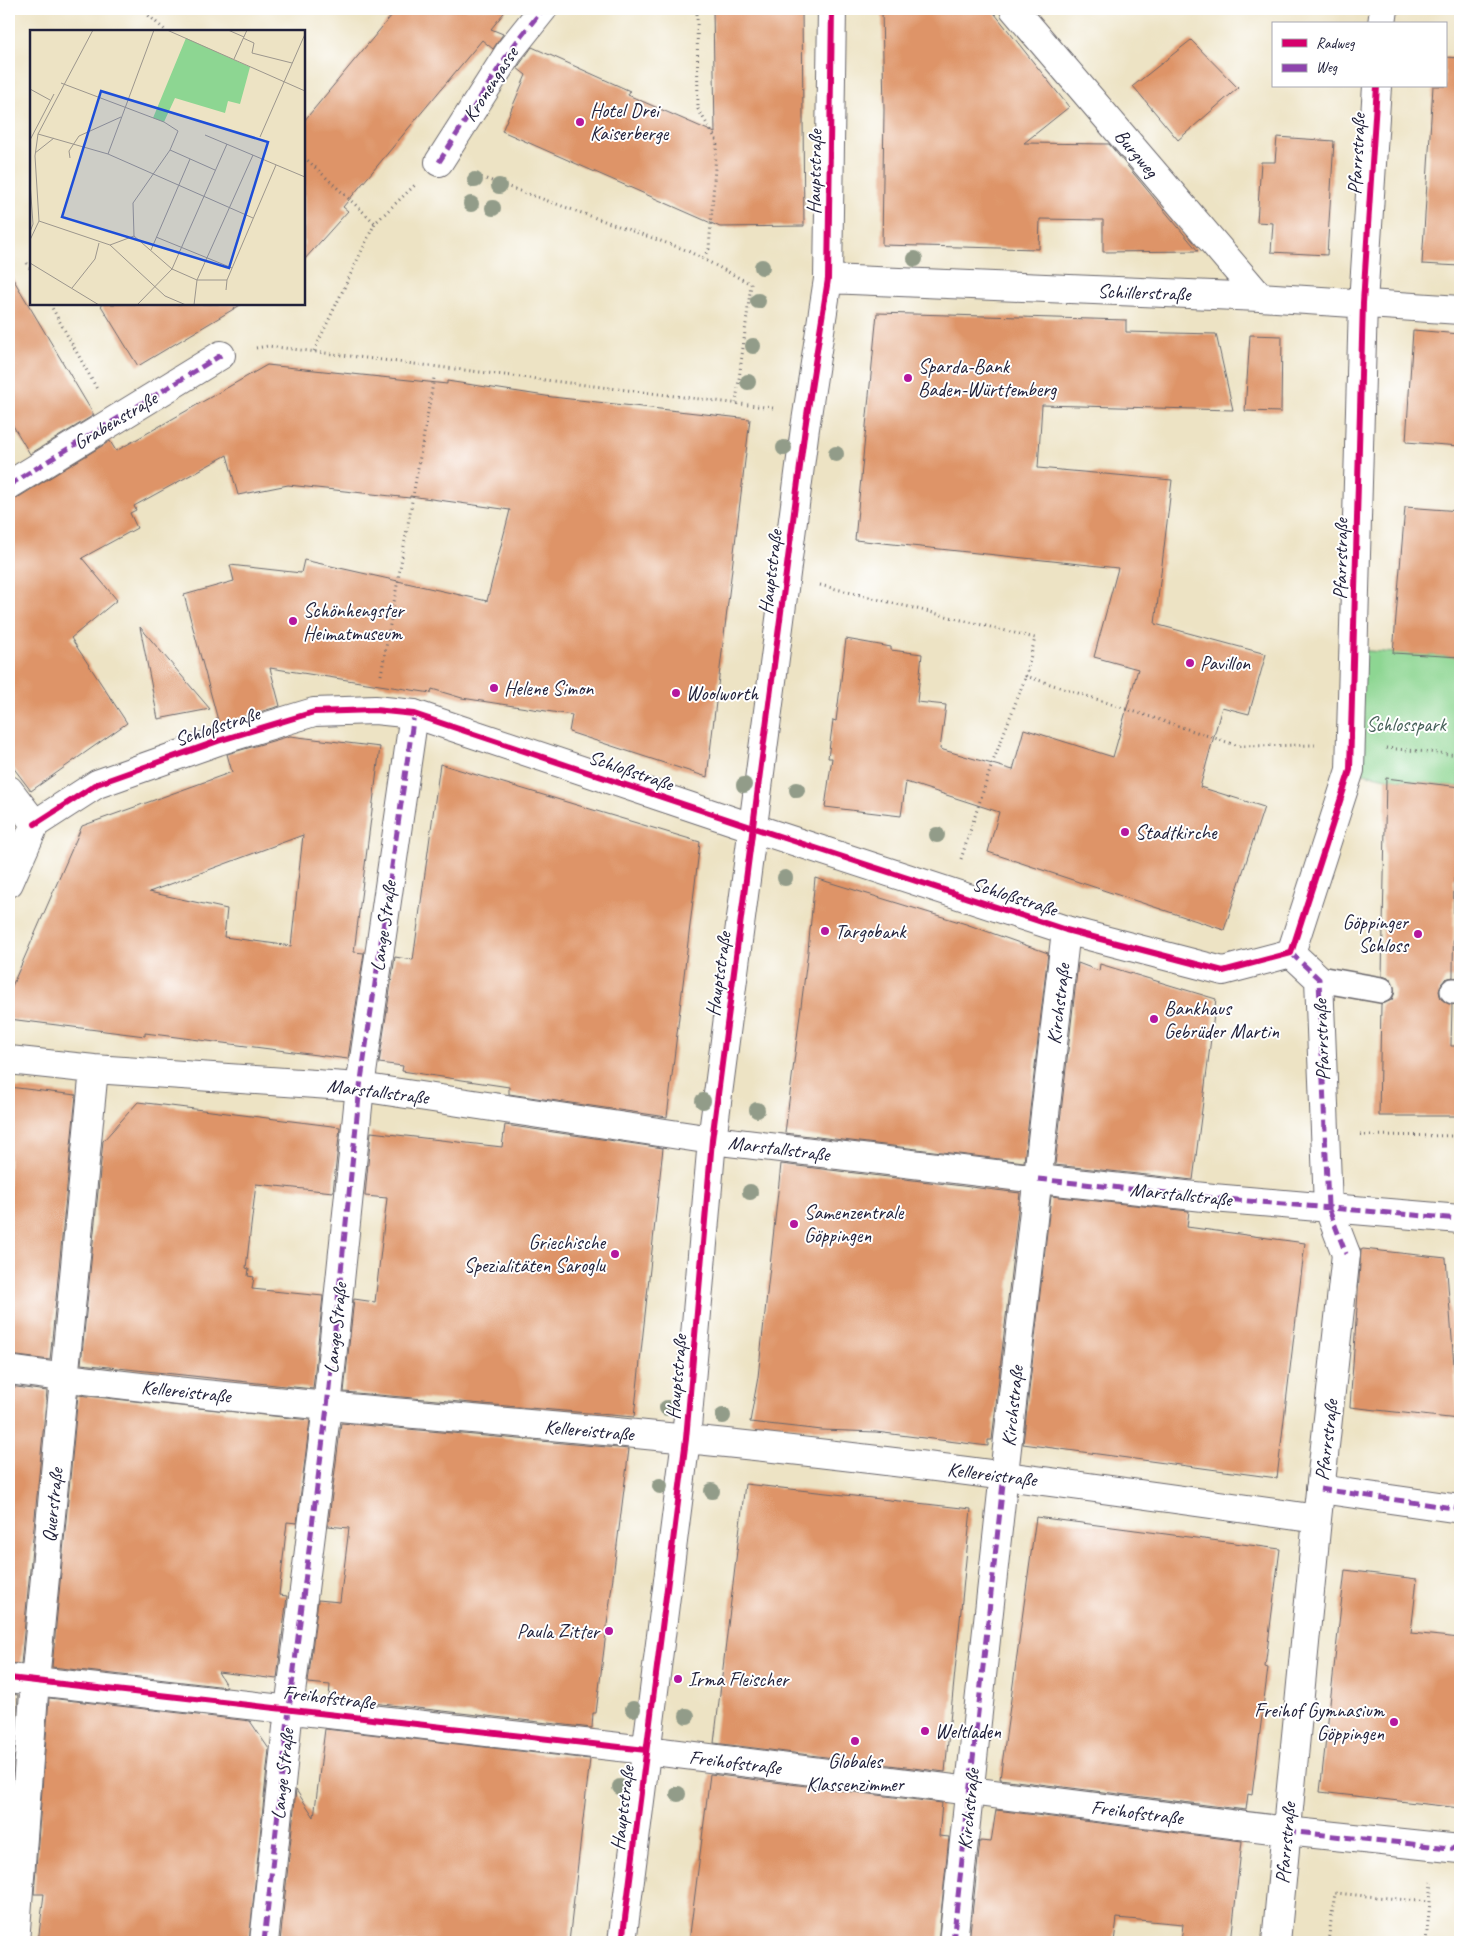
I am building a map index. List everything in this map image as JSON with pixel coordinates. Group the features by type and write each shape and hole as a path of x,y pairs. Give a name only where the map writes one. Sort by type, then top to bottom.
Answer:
{"street":[{"name":"Kronengasse","path":"439,162 511,50 543,9"},
{"name":"Hauptstraße","path":"622,1942 686,1439 712,1140 808,412 828,280 832,9"},
{"name":"Burgweg","path":"1014,9 1260,297"},
{"path":"1382,22 1384,9"},
{"name":"Pfarrstraße","path":"1276,1942 1320,1489 1346,1254 1328,1208 1319,979 1291,953 1350,770 1363,303 1377,88"},
{"name":"Schillerstraße","path":"828,280 1260,297 1460,310"},
{"name":"Grabenstraße","path":"9,485 221,356"},
{"name":"Schloßstraße","path":"35,824 97,784 218,741 314,712 375,710 414,714 1066,930 1223,971 1291,953"},
{"name":"Lange Straße","path":"264,1942 327,1407 360,1087 414,714"},
{"path":"9,790 35,824 9,883"},
{"name":"Kirchstraße","path":"953,1942 1066,930"},
{"name":"Marstallstraße","path":"9,1060 94,1069 360,1087 712,1140 1213,1198 1460,1219"},
{"name":"Querstraße","path":"15,1942 22,1680 64,1378 94,1069"},
{"name":"Kellereistraße","path":"9,1370 64,1378 327,1407 686,1439 1004,1474 1317,1519"},
{"path":"1320,1489 1460,1509"},
{"name":"Freihofstraße","path":"22,1680 646,1750 1286,1831 1448,1848"}],"lane":[{"path":"1319,979 1381,990"}],"path":[{"path":"141,9 165,30"},
{"path":"697,9 698,108 717,141 709,249 702,259"},
{"path":"305,158 375,223"},
{"path":"314,351 375,223 439,162 686,250 750,284 736,403"},
{"path":"27,263 30,268"},
{"path":"51,305 114,420"},
{"path":"221,356 268,346 808,412"},
{"path":"375,710 434,378"},
{"path":"786,577 1035,638 1026,676 992,764 951,892"},
{"path":"1026,676 1239,746 1351,745 1460,755"},
{"path":"1324,1135 1460,1136"},
{"path":"1426,1942 1430,1902 1448,1848"},
{"path":"1328,1942 1335,1893 1430,1902"}],"green space":[{"name":"Schlosspark","path":"1354,650 1460,657 1460,787 1386,778 1350,770"}],"building":[{"path":"397,9 507,9 491,29 503,34 493,49 482,40 343,207 348,211 305,259 305,120"},
{"path":"713,9 802,9 804,226 720,227 502,131 526,75 517,68 532,47 630,91 628,95 715,133"},
{"path":"882,9 991,9 1069,107 1024,143 1109,144 1198,251 1103,252 1103,220 1040,219 1039,249 882,245 884,110"},
{"path":"1191,40 1238,88 1178,140 1133,86"},
{"path":"1446,57 1460,58 1460,266 1422,264 1433,88 1446,88"},
{"path":"1277,137 1334,141 1327,255 1271,252 1273,223 1257,222 1261,162 1275,162"},
{"path":"9,272 94,415 30,454 9,419"},
{"path":"101,305 240,305 138,366"},
{"path":"877,313 1126,320 1126,332 1216,334 1233,410 1042,405 1038,468 1172,480 1155,624 1266,654 1249,714 1222,707 1200,787 1264,807 1224,930 988,852 999,812 906,782 901,816 825,807 832,758 828,758 833,720 836,721 846,639 891,647 891,650 922,654 917,702 946,705 940,749 1013,770 1024,729 1113,757 1138,669 1094,657 1118,568 855,540"},
{"path":"1413,330 1460,334 1460,446 1406,442"},
{"path":"1250,335 1282,336 1281,412 1245,411"},
{"path":"267,365 447,384 447,381 552,397 750,419 707,777 569,732 572,715 462,698 432,689 431,693 270,668 280,706 219,724 184,595 234,581 230,565 301,573 304,560 487,601 510,510 410,496 410,498 288,485 238,495 227,455 134,506 136,510 130,513 137,528 82,558 117,600 71,638 127,723 31,791 9,762 9,501 17,498 110,441 116,451"},
{"path":"1405,507 1460,511 1460,657 1393,653"},
{"path":"140,627 210,709 158,719"},
{"path":"290,736 380,747 354,952 364,953 348,1059 145,1033 145,1036 9,1019 9,993 82,826 232,772 227,754","holes":["303,835 291,946 224,937 227,909 149,892"]},
{"path":"440,764 700,842 667,1117 509,1094 509,1087 402,1071 403,1066 379,1063 395,957 413,960"},
{"name":"Göppinger Schloss","path":"1386,778 1460,787 1460,878 1454,878 1453,977 1445,979 1439,991 1441,999 1452,1005 1451,1046 1460,1046 1460,1116 1379,1116 1381,1004 1392,1000 1395,992 1391,979 1382,976"},
{"path":"815,878 966,924 1048,953 1024,1162 785,1133 808,951"},
{"path":"1078,963 1099,971 1100,964 1216,999 1193,1180 1055,1165"},
{"path":"9,1087 76,1095 50,1360 9,1355"},
{"path":"138,1102 340,1127 333,1192 256,1184 246,1268 249,1269 248,1276 254,1277 252,1289 323,1296 313,1389 81,1364 103,1141"},
{"path":"505,1125 663,1148 634,1417 344,1392 354,1299 375,1302 387,1198 365,1196 371,1132 502,1147"},
{"path":"781,1164 1020,1193 992,1440 988,1440 988,1446 876,1432 822,1430 750,1422 758,1377"},
{"path":"1051,1196 1189,1211 1187,1227 1305,1243 1277,1478 1023,1444"},
{"path":"1361,1250 1446,1258 1458,1419 1350,1407"},
{"path":"9,1386 47,1391 21,1664 9,1663"},
{"path":"78,1395 310,1420 297,1523 287,1522 279,1595 287,1596 277,1679 218,1672 227,1687 52,1667"},
{"path":"341,1423 629,1449 596,1713 593,1713 592,1728 329,1698 330,1685 308,1683 318,1600 340,1602 349,1528 328,1526"},
{"path":"745,1484 971,1509 945,1772 714,1743"},
{"path":"1036,1517 1280,1549 1265,1667 1268,1668 1252,1795 1248,1794 1246,1810 1000,1779"},
{"name":"Freihof Gymnasium Göppingen","path":"1345,1570 1417,1579 1411,1633 1460,1638 1460,1808 1320,1792"},
{"path":"9,1694 18,1695 9,1819"},
{"path":"49,1698 250,1721 269,1749 249,1942 38,1942 44,1894 34,1894"},
{"path":"325,1729 590,1759 569,1942 280,1942 296,1790 314,1817"},
{"path":"710,1774 942,1803 939,1836 949,1837 938,1942 689,1942"},
{"path":"996,1810 1242,1841 1231,1942 1181,1942 1183,1924 1117,1918 1114,1942 969,1942 980,1841 991,1842"}],"marked path":[{"path":"439,162 511,49 543,9"},
{"path":"9,485 221,355"},
{"path":"264,1942 289,1709 327,1407 360,1087 414,714"},
{"path":"1291,953 1319,979 1328,1207 1346,1254"},
{"path":"1038,1179 1213,1198 1460,1219"},
{"path":"953,1942 1004,1474"},
{"path":"1320,1489 1460,1509"},
{"path":"1286,1831 1460,1849"}],"cycle path":[{"path":"622,1942 686,1439 712,1140 805,428 828,279 832,9"},
{"path":"35,824 97,784 218,741 314,712 375,710 414,714 1066,930 1223,971 1291,953 1350,770 1363,303 1377,88"},
{"path":"9,1678 646,1750"}],"place":[{"name":"Hotel Drei Kaiserberge","path":"580,122"},
{"name":"Sparda-Bank Baden-Württemberg","path":"908,378"},
{"name":"Schönhengster Heimatmuseum","path":"293,621"},
{"name":"Pavillon","path":"1190,663"},
{"name":"Helene Simon","path":"494,688"},
{"name":"Woolworth","path":"676,693"},
{"name":"Stadtkirche","path":"1125,832"},
{"name":"Targobank","path":"825,931"},
{"name":"Göppinger Schloss","path":"1418,934"},
{"name":"Bankhaus Gebrüder Martin","path":"1154,1019"},
{"name":"Samenzentrale Göppingen","path":"794,1224"},
{"name":"Griechische Spezialitäten Saroglu","path":"615,1254"},
{"name":"Paula Zitter","path":"609,1631"},
{"name":"Irma Fleischer","path":"678,1679"},
{"name":"Freihof Gymnasium Göppingen","path":"1394,1722"},
{"name":"Weltladen","path":"925,1731"},
{"name":"Globales Klassenzimmer","path":"855,1741"}]}
